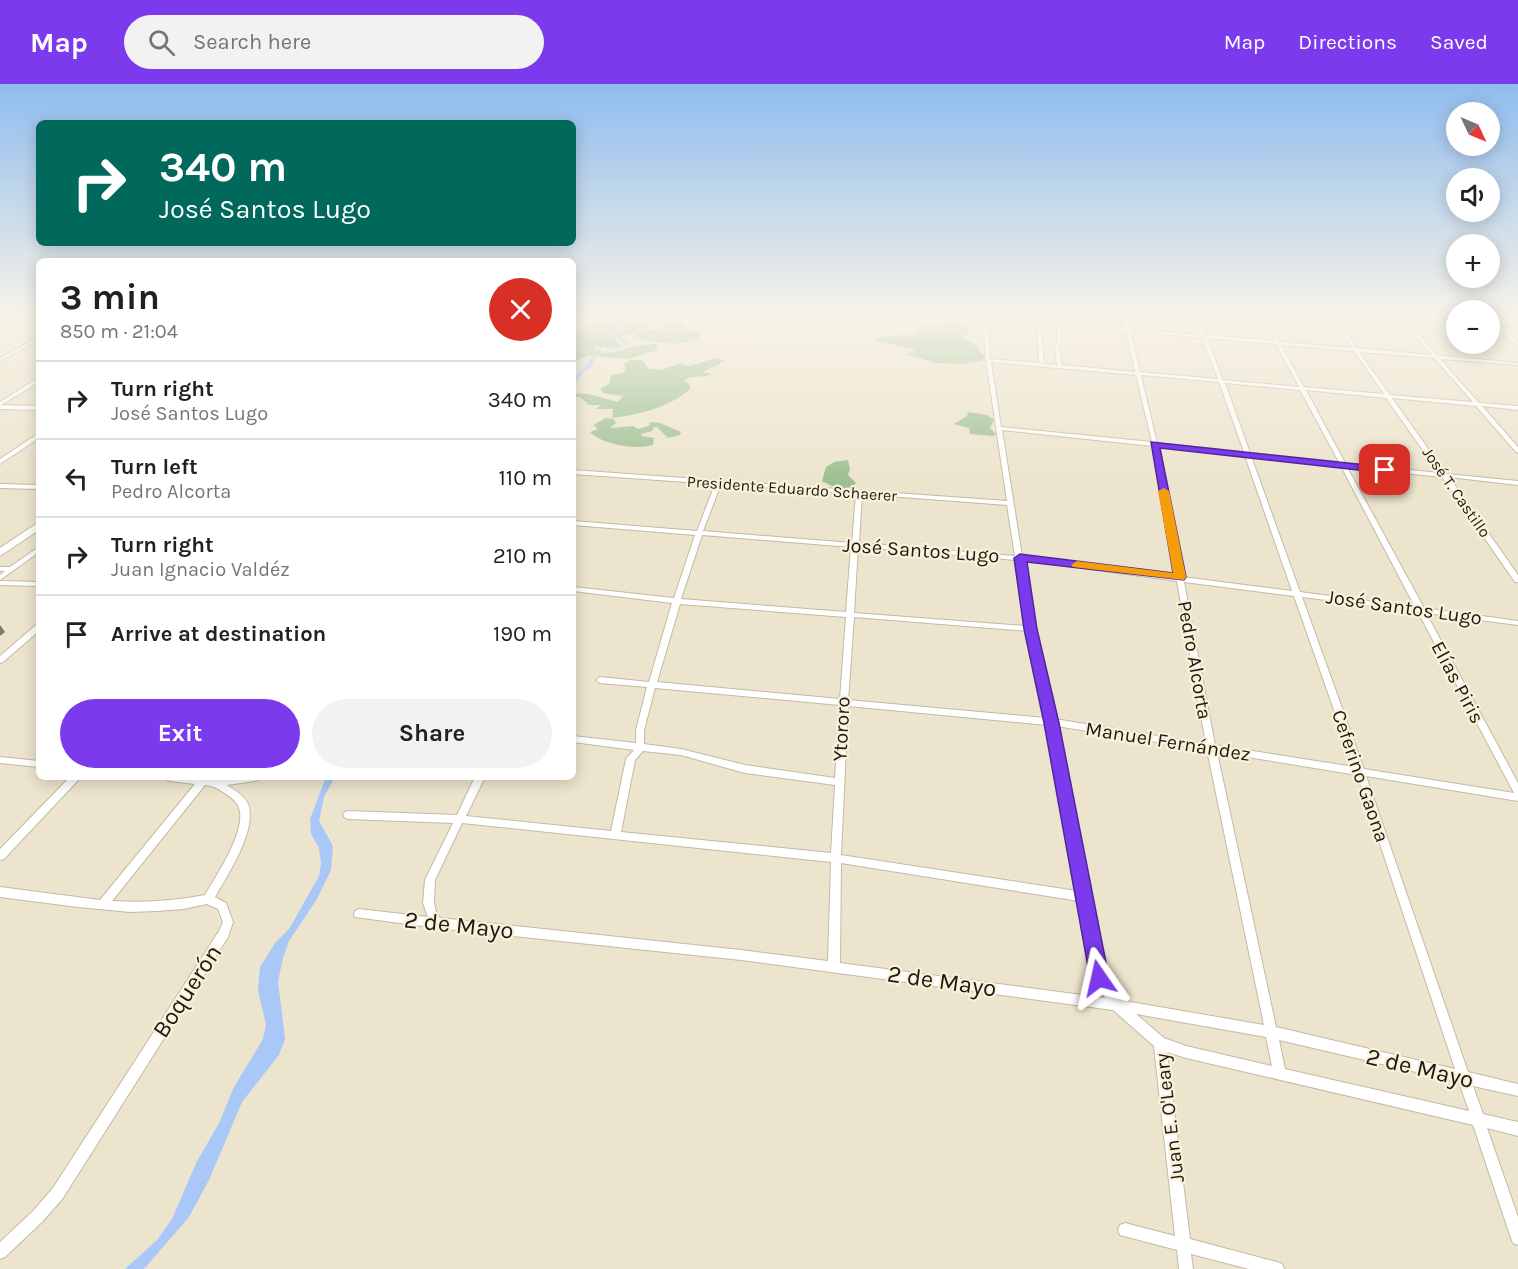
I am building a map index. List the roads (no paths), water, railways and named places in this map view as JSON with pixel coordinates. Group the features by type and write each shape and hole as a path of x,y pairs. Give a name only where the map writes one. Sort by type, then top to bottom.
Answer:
{"highway":[{"path":"0,553 36,527"}],"street":[{"name":"Juan E. O'Leary","path":"990,372 1030,629 1051,723 1099,978 1116,1005 1160,1043 1186,1269"},
{"name":"Pedro Alcorta","path":"1138,372 1155,444 1211,747 1280,1074"},
{"path":"1141,372 1518,408"},
{"name":"Ceferino Gaona","path":"1218,372 1360,771 1518,1238"},
{"name":"Elías Piris","path":"1295,372 1518,792"},
{"name":"José T. Castillo","path":"1370,372 1518,580"},
{"path":"1449,372 1518,451"},
{"path":"0,405 36,381"},
{"path":"0,405 36,408"},
{"path":"999,428 1518,483"},
{"path":"0,462 36,437"},
{"name":"Presidente Eduardo Schaerer","path":"576,472 1011,503"},
{"path":"615,836 631,759 640,748 640,730 675,601 718,483"},
{"path":"0,486 36,487"},
{"name":"Ytororo","path":"834,966 834,858 842,703 859,493"},
{"name":"José Santos Lugo","path":"576,523 1020,558 1518,622"},
{"path":"25,535 36,533"},
{"path":"0,579 36,551"},
{"path":"0,569 12,569"},
{"path":"0,583 36,584"},
{"path":"576,589 675,601 1030,629"},
{"path":"0,660 36,630"},
{"name":"Manuel Fernández","path":"600,680 1051,723 1518,797"},
{"path":"576,740 681,752 745,769 838,782"},
{"path":"0,760 36,764"},
{"path":"0,856 73,780"},
{"path":"103,904 204,780"},
{"path":"0,892 130,907 194,903 208,899 237,846 247,816 242,803 216,783 208,780"},
{"path":"216,783 236,780"},
{"path":"437,922 429,912 430,880 478,780"},
{"path":"348,815 458,819 834,858 1084,897"},
{"name":"Boquerón","path":"0,1252 38,1216 58,1193 224,933 228,922 222,906 208,899"},
{"name":"2 de Mayo","path":"358,914 834,966 1116,1005 1271,1032 1518,1090"},
{"name":"2 de Mayo","path":"1160,1043 1186,1052 1518,1129"},
{"path":"1125,1230 1183,1243 1277,1269"}],"water":[{"path":"583,372 576,382 576,374"},
{"path":"325,780 333,780 324,797 319,821 333,846 331,870 317,899 289,941 278,981 285,1039 279,1055 242,1102 209,1180 189,1217 144,1269 125,1269 157,1240 172,1219 196,1163 219,1123 234,1087 263,1039 266,1025 258,990 260,967 275,943 289,929 319,876 321,864 319,848 311,834 310,819"}]}
